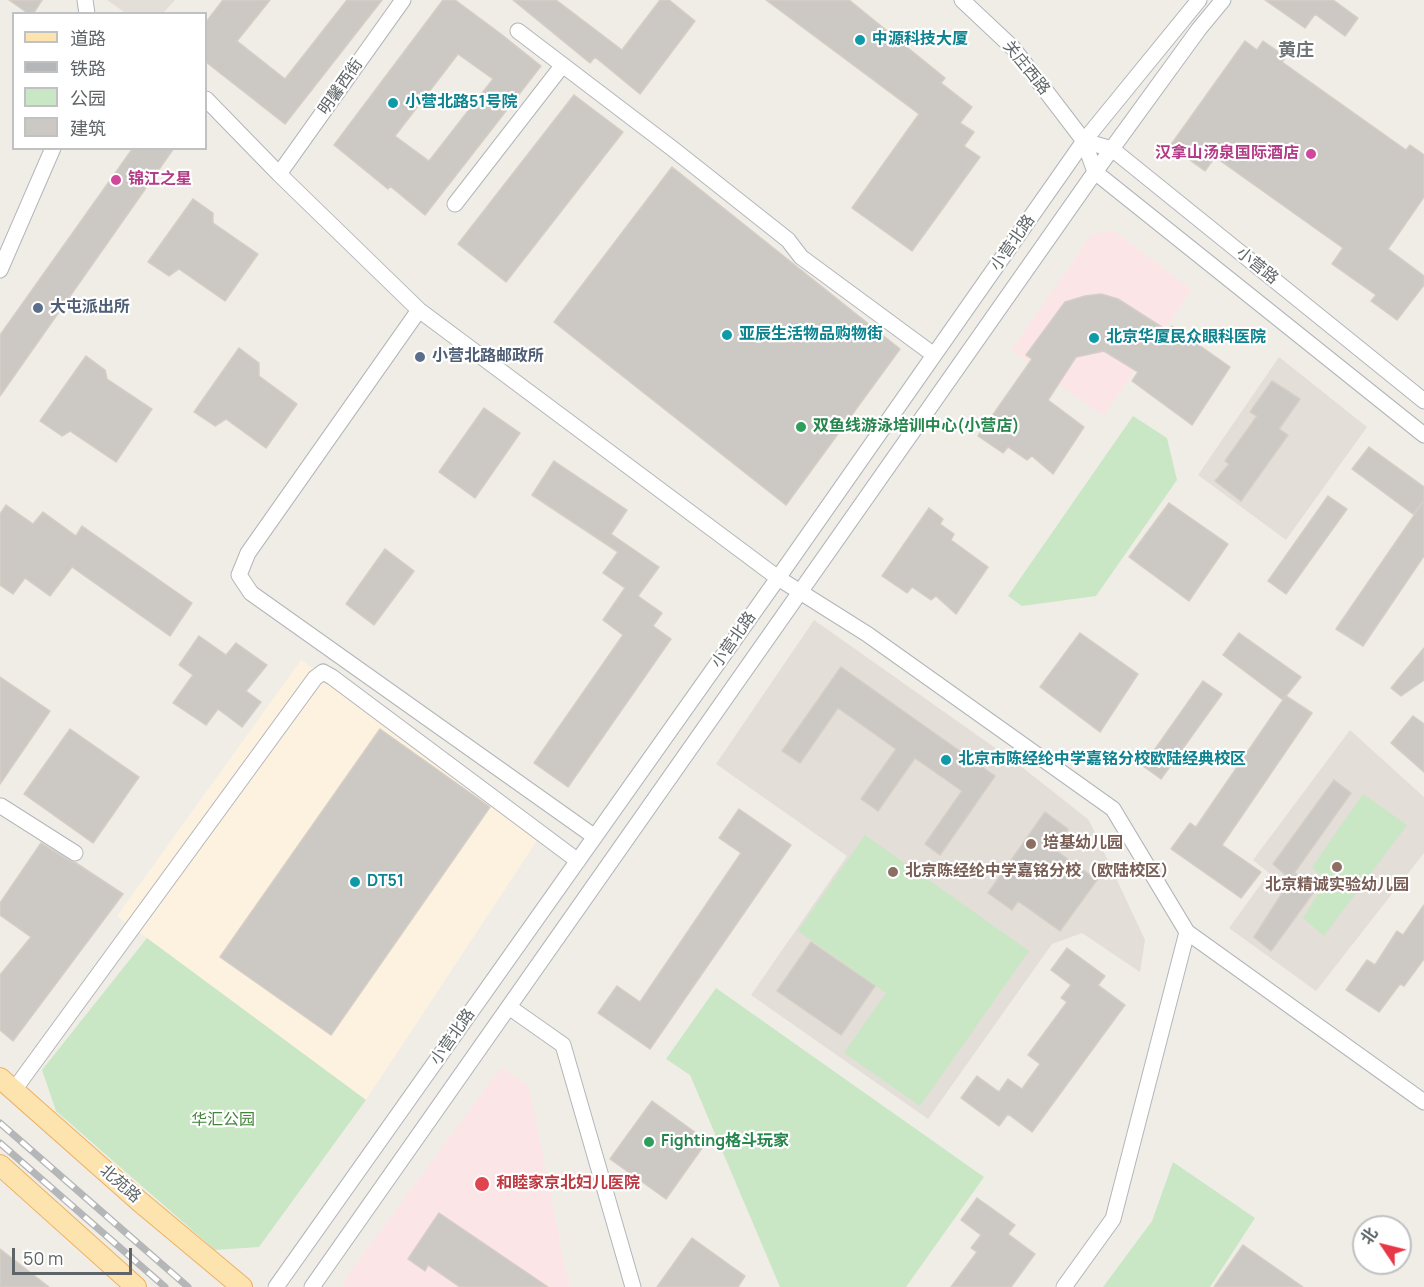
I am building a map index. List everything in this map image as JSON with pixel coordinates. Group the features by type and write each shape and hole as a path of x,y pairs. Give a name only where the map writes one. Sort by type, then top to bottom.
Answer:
{"main road":[{"name":"北苑路","path":"7,1084 139,1201 242,1287"},
{"path":"0,1166 136,1287"}],"street":[{"name":"明馨西街","path":"279,174 403,0"},
{"name":"关庄西路","path":"962,0 1013,48 1084,141 1095,172"},
{"name":"小营北路","path":"276,1287 1084,141 1199,0"},
{"name":"小营北路","path":"312,1287 1095,172 1199,29 1223,0"},
{"path":"518,31 788,240 801,257 934,355"},
{"path":"455,204 562,66"},
{"path":"207,100 279,174 419,310 778,578 867,634 1113,809 1187,932 1424,1102"},
{"name":"小营路","path":"1084,141 1112,149 1424,401"},
{"path":"0,270 52,150"},
{"name":"小营路","path":"1095,172 1424,435"},
{"path":"419,310 248,554 238,575 251,593 595,837"},
{"path":"7,1084 315,678 323,672 578,861"},
{"path":"0,806 75,853"},
{"path":"1064,1287 1113,1219 1187,932"},
{"path":"509,1007 563,1045 633,1287"}],"shaded area":[{"path":"107,0 175,0 164,12 124,12"},
{"path":"1113,230 1192,290 1103,416 1011,350 1092,234"},
{"path":"1279,357 1367,427 1286,540 1198,475"},
{"name":"北京陈经纶中学嘉铭分校（欧陆校区）","path":"814,620 1018,764 1089,820 1145,940 1140,972 1082,933 1052,944 928,1119 751,995 847,856 716,764"},
{"name":"DT51","path":"301,660 544,830 366,1100 117,916"},
{"name":"北京精诚实验幼儿园","path":"1350,730 1424,797 1424,853 1316,991 1229,928 1269,873 1253,860"},
{"name":"和睦家京北妇儿医院","path":"501,1067 529,1086 569,1287 344,1287 343,1282"}],"green space":[{"path":"1133,416 1167,438 1177,480 1096,596 1022,606 1008,596"},
{"path":"1363,794 1407,825 1324,936 1303,918 1326,881 1312,867"},
{"path":"865,835 1029,951 920,1106 844,1053 886,993 798,931"},
{"name":"华汇公园","path":"147,938 366,1100 259,1247 215,1250 56,1111 42,1070"},
{"path":"716,988 984,1177 906,1287 780,1287 690,1075 666,1059"},
{"path":"1173,1162 1255,1218 1210,1287 1103,1287 1152,1221"}],"building":[{"path":"9,0 42,0 34,12 26,12"},
{"path":"223,0 270,0 237,41 285,79 347,0 382,0 285,124 207,63 207,21"},
{"path":"443,0 455,0 541,66 425,215 390,186 388,189 334,145","holes":["458,54 493,79 429,161 395,136"]},
{"path":"513,0 556,0 622,50 660,0 669,0 695,21 640,94 595,57 590,63"},
{"path":"766,0 849,0 945,78 941,83 972,107 960,123 974,132 964,146 980,157 912,251 852,208 919,114"},
{"path":"1265,0 1333,0 1358,18 1345,36 1315,14 1305,28"},
{"path":"1245,41 1257,50 1263,41 1286,57 1282,62 1406,150 1410,145 1424,155 1424,197 1388,249 1424,276 1424,285 1397,320 1371,301 1376,295 1332,264 1343,248 1215,157 1205,171 1170,146"},
{"path":"574,95 623,132 506,282 458,244"},
{"path":"132,150 173,150 0,396 0,335"},
{"name":"亚辰生活物品购物街","path":"672,167 900,349 786,505 554,322"},
{"path":"193,199 213,213 213,223 258,254 225,301 179,269 169,276 148,262"},
{"path":"1101,294 1118,299 1168,331 1172,326 1230,367 1192,425 1132,381 1138,372 1104,351 1076,357 1048,400 1084,427 1053,474 1032,456 1027,460 1008,447 1003,453 978,436 1032,359 1026,355 1065,302"},
{"path":"239,348 259,363 259,376 297,404 266,448 226,419 215,426 194,412"},
{"path":"86,356 105,370 107,379 152,409 116,462 70,431 62,436 40,421"},
{"path":"1272,381 1300,399 1279,429 1288,435 1241,501 1215,481 1229,464 1225,461 1257,416 1250,412"},
{"path":"484,408 520,433 475,498 439,472"},
{"path":"1369,447 1424,487 1424,500 1413,514 1352,469"},
{"path":"554,461 627,510 611,534 659,567 638,596 662,613 653,626 671,639 568,787 534,763 623,635 603,620 625,588 603,573 618,552 532,495"},
{"path":"1328,496 1347,509 1286,594 1268,581"},
{"path":"1424,501 1424,556 1363,646 1336,629"},
{"path":"1169,503 1228,544 1189,601 1129,557"},
{"path":"6,505 33,524 43,512 76,536 82,526 192,603 170,636 72,567 50,596 25,578 13,594 0,585 0,514"},
{"path":"929,508 943,519 940,524 954,534 951,540 988,567 956,614 936,596 931,600 912,587 907,593 882,576"},
{"path":"385,549 414,571 374,625 346,604"},
{"path":"1080,633 1138,674 1100,732 1040,687"},
{"path":"1239,633 1301,677 1286,696 1312,713 1222,845 1261,872 1241,898 1171,849 1190,823 1196,827 1283,700 1223,655"},
{"path":"199,636 226,655 236,643 267,665 246,691 261,702 242,727 218,709 206,725 173,703 193,675 179,665"},
{"path":"1424,648 1424,680 1401,696 1391,688"},
{"name":"北京市陈经纶中学嘉铭分校欧陆经典校区","path":"841,667 995,776 940,855 925,844 962,791 915,758 878,811 861,799 896,749 838,708 800,763 782,751"},
{"path":"0,677 50,711 0,784"},
{"path":"1203,681 1222,694 1161,779 1143,766"},
{"path":"1413,716 1424,724 1424,772 1391,743"},
{"path":"70,729 139,777 93,843 24,794"},
{"name":"DT51","path":"380,729 490,807 331,1035 220,957"},
{"path":"1334,780 1351,793 1290,879 1273,864"},
{"path":"739,809 791,845 650,1049 598,1013 617,986 640,1002 741,853 719,838"},
{"path":"1045,812 1068,829 1054,849 1097,880 1060,931 1018,901 1012,910 988,893"},
{"path":"41,843 123,894 13,1041 0,1030 0,975 31,937 0,915 0,903"},
{"path":"1295,873 1316,889 1271,951 1254,937"},
{"path":"1424,905 1424,959 1404,986 1400,984 1379,1012 1346,990 1367,960 1375,965 1397,931 1403,935"},
{"path":"811,942 875,986 841,1035 777,991"},
{"path":"1067,948 1105,976 1098,985 1125,1005 1032,1132 1008,1114 999,1126 961,1098 977,1076 999,1092 1008,1079 1022,1089 1040,1064 1028,1055 1067,1002 1061,998 1071,985 1051,970"},
{"path":"652,1101 707,1141 666,1199 610,1159"},
{"path":"977,1198 1015,1225 1008,1234 1035,1254 1011,1287 951,1287 977,1252 971,1248 981,1235 961,1220"},
{"path":"439,1213 548,1287 460,1287 428,1265 425,1271 408,1259"},
{"path":"692,1238 745,1276 738,1287 657,1287"},
{"path":"1243,1245 1303,1287 1214,1287"},
{"path":"0,1249 49,1287 0,1287"}],"railway":[{"path":"0,1123 188,1287"},
{"path":"0,1143 165,1287"}],"place":[{"name":"中源科技大厦","path":"860,40"},
{"name":"小营北路51号院","path":"393,103"},
{"name":"汉拿山汤泉国际酒店","path":"1311,154"},
{"name":"锦江之星","path":"116,180"},
{"name":"大屯派出所","path":"38,308"},
{"name":"亚辰生活物品购物街","path":"727,335"},
{"name":"北京华厦民众眼科医院","path":"1094,338"},
{"name":"小营北路邮政所","path":"420,357"},
{"name":"双鱼线游泳培训中心(小营店)","path":"801,427"},
{"name":"北京市陈经纶中学嘉铭分校欧陆经典校区","path":"946,760"},
{"name":"培基幼儿园","path":"1031,844"},
{"name":"北京精诚实验幼儿园","path":"1337,867"},
{"name":"北京陈经纶中学嘉铭分校（欧陆校区）","path":"893,872"},
{"name":"DT51","path":"355,882"},
{"name":"Fighting格斗玩家","path":"649,1142"},
{"name":"和睦家京北妇儿医院","path":"482,1184"}],"district":[{"name":"黄庄","path":"1296,51"}]}
